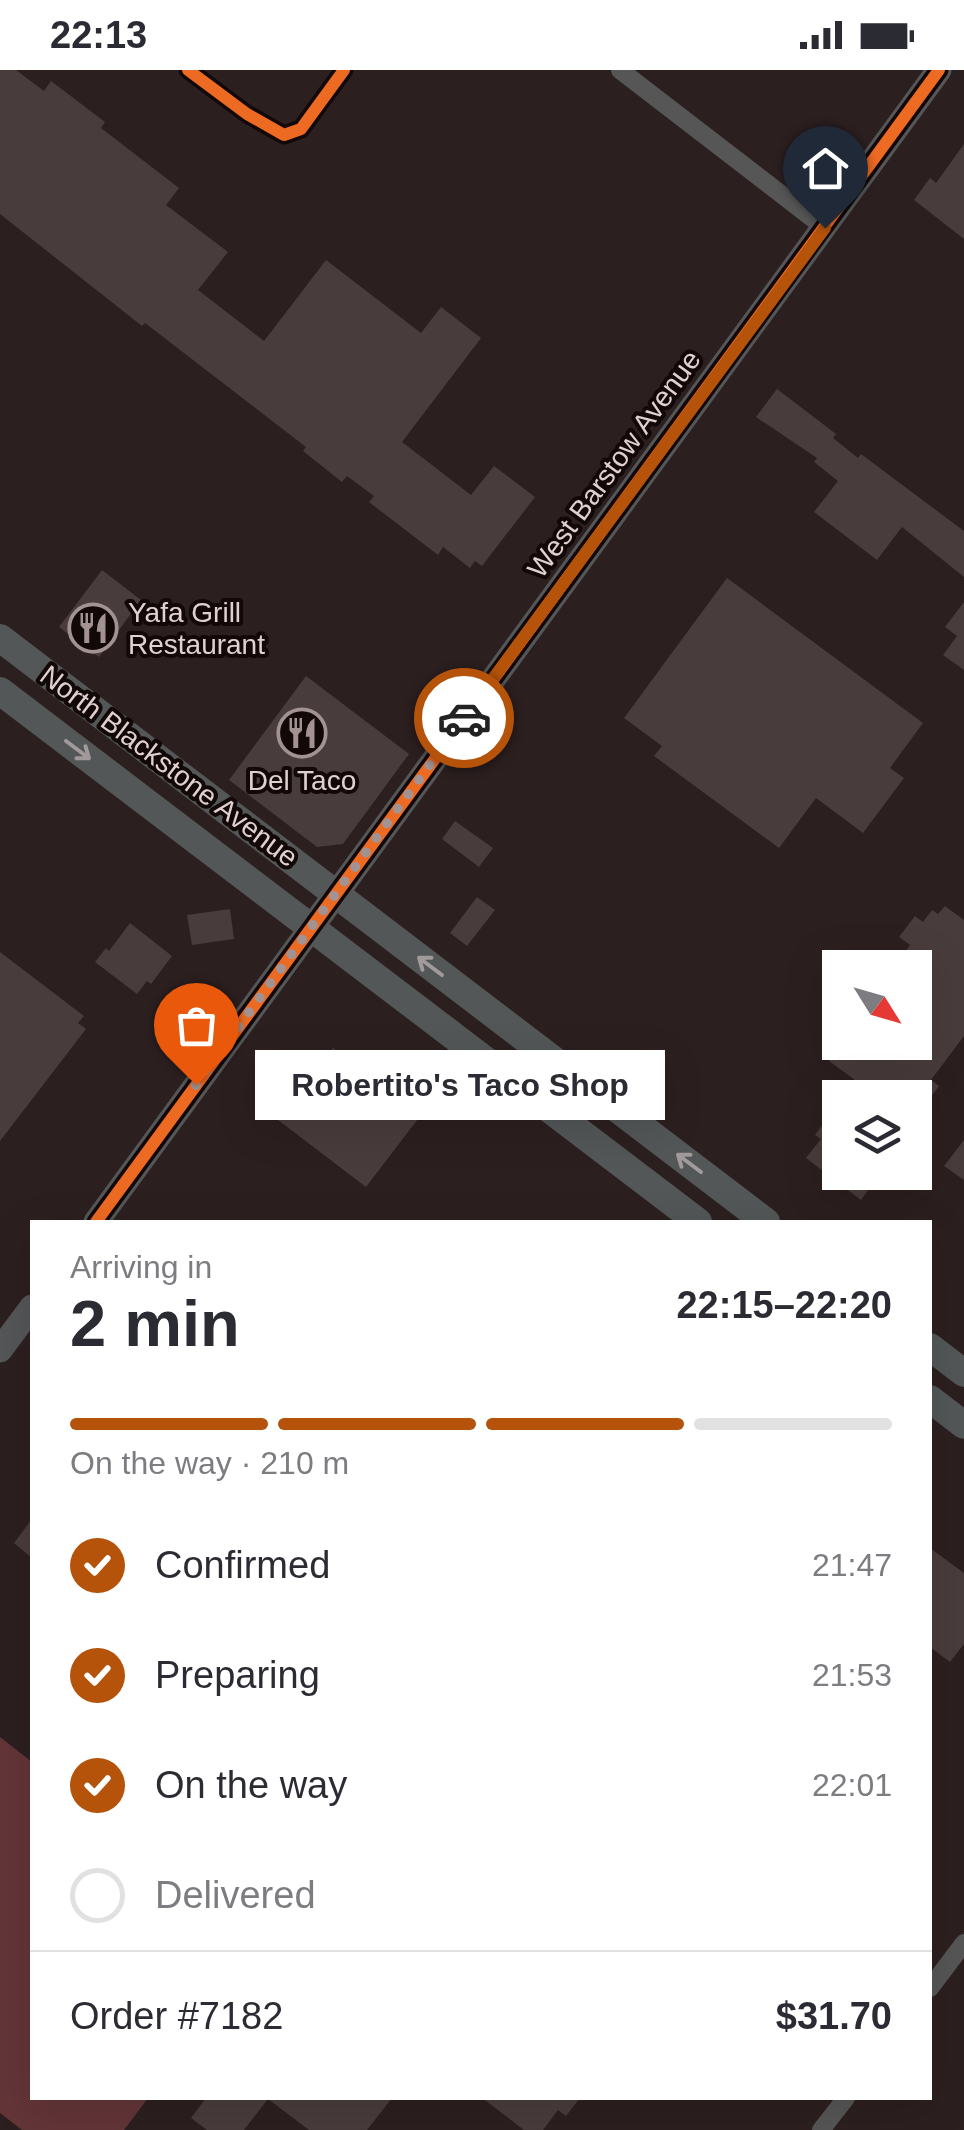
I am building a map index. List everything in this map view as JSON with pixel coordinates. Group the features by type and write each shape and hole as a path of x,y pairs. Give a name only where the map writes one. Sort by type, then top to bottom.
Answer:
{"main road":[{"name":"North Blackstone Avenue","path":"0,638 763,1220"},
{"name":"North Blackstone Avenue","path":"0,691 695,1220"},
{"path":"932,1349 964,1373"},
{"path":"932,1401 964,1425"}],"street":[{"path":"188,70 246,114 284,135 301,129 344,70"},
{"path":"620,70 825,228"},
{"name":"West Barstow Avenue","path":"97,1220 939,70"},
{"path":"0,1350 30,1310"},
{"path":"932,1985 964,1943"},
{"path":"822,2130 844,2100"}],"shaded area":[{"path":"0,1737 30,1760 30,2100 146,2100 124,2130 22,2130 0,2113"}],"building":[{"path":"0,70 16,70 44,91 51,81 105,122 101,128 179,188 166,205 228,252 198,290 264,341 326,260 421,333 441,307 481,338 402,442 471,495 494,466 535,497 482,566 475,561 470,568 443,547 438,555 369,502 374,496 347,476 342,482 303,451 306,447 145,323 142,326 0,214"},
{"path":"964,144 964,239 914,200 930,178 936,183"},
{"path":"777,389 836,434 833,438 858,458 861,454 964,531 964,577 902,527 877,560 814,512 838,481 814,462 817,458 756,417"},
{"path":"102,570 141,600 99,657 59,627"},
{"path":"727,578 923,723 890,768 904,778 863,833 816,798 779,848 654,756 662,746 624,718"},
{"path":"964,602 964,670 943,655 957,636 945,627"},
{"path":"306,676 409,754 343,844 317,847 229,780"},
{"path":"455,821 493,848 479,867 442,839"},
{"path":"477,897 495,910 467,946 450,933"},
{"path":"945,906 964,920 964,1036 931,1080 855,1080 830,1060 932,1060 932,950 907,950 910,945 899,937 915,916 923,922 932,910 938,914"},
{"path":"230,909 234,939 192,945 187,915"},
{"path":"130,923 172,956 151,984 147,981 137,994 95,962 106,948 109,951"},
{"path":"0,952 84,1016 78,1023 86,1029 0,1141"},
{"path":"333,1048 421,1115 366,1187 278,1120"},
{"path":"822,1125 822,1170 806,1158 821,1139 815,1135"},
{"path":"964,1140 964,1180 944,1166"},
{"path":"848,1190 868,1190 861,1200"},
{"path":"30,1522 30,1556 14,1543"},
{"path":"932,1549 964,1573 964,1644 950,1662 932,1648"},
{"path":"204,2100 267,2100 244,2130 207,2130 191,2118"},
{"path":"269,2100 390,2100 367,2130 309,2130"},
{"path":"485,2100 578,2100 566,2116 558,2110 543,2130 524,2130"}],"cycle path":[{"path":"188,70 247,114 284,135 301,129 344,70"},
{"path":"97,1220 939,70"}],"way so far":[{"path":"196,1085 464,718"}],"place":[{"name":"Yafa Grill Restaurant","path":"93,628"},
{"name":"Del Taco","path":"302,733"},
{"name":"Robertito's Taco Shop","path":"196,1085"}],"route":[{"path":"464,718 825,228"}]}
